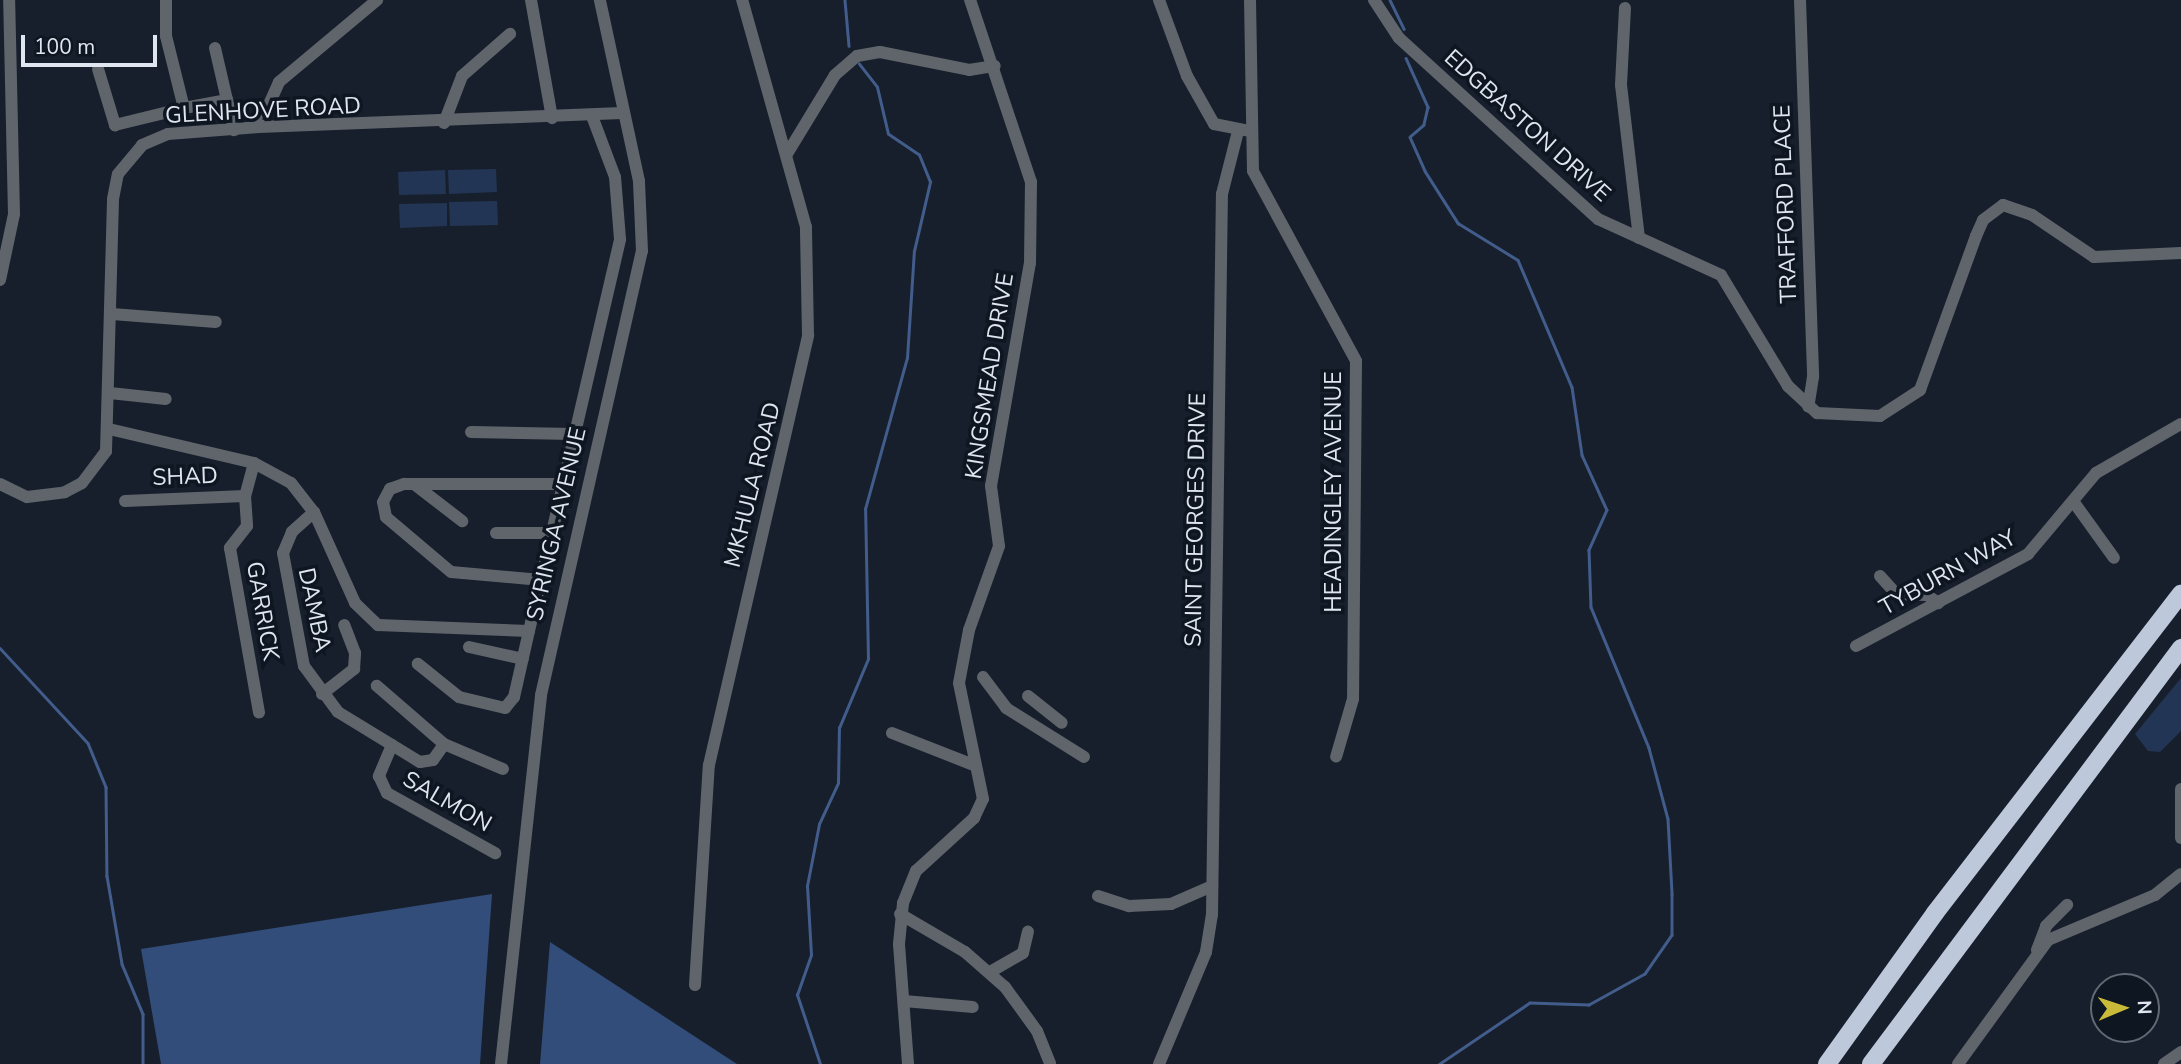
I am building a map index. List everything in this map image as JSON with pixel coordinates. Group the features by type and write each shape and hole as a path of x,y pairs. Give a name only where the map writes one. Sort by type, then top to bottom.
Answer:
{"highway":[{"path":"1827,1064 1934,913 2181,594"},
{"path":"1871,1064 2181,648"}],"street":[{"path":"0,279 14,214 9,0"},
{"path":"166,0 166,36 184,108"},
{"path":"259,127 279,82 377,0"},
{"path":"531,0 552,118"},
{"name":"SYRINGA AVENUE","path":"501,1064 543,684 642,251 643,202 600,0"},
{"name":"MKHULA ROAD","path":"695,985 709,765 805,360 806,227 788,154 742,0"},
{"name":"KINGSMEAD DRIVE","path":"908,1064 899,944 900,914 907,891 931,853 981,808 976,766 959,683 969,630 999,546 991,486 1024,315 1032,217 1031,182 995,66 970,0"},
{"path":"1159,0 1209,115 1219,128 1244,130"},
{"name":"HEADINGLEY AVENUE","path":"1250,0 1244,130 1253,170 1266,204 1346,333 1356,361 1353,699 1336,757"},
{"name":"EDGBASTON DRIVE","path":"1374,0 1399,38 1579,203 1639,238 1721,275 1808,407"},
{"name":"TRAFFORD PLACE","path":"1800,0 1812,377 1808,407"},
{"path":"1625,8 1621,85 1639,238"},
{"path":"444,123 462,76 510,34"},
{"path":"215,48 234,130"},
{"path":"788,154 835,75 857,56 880,52 969,70 995,66"},
{"path":"98,69 115,125 227,100"},
{"name":"GLENHOVE ROAD","path":"0,484 27,497 65,492 97,468 109,429 113,199 124,165 155,138 259,127 444,123 622,113"},
{"path":"418,664 459,697 505,708 523,659 620,239 615,177 592,116"},
{"name":"SAINT GEORGES DRIVE","path":"1159,1064 1208,946 1212,886 1222,194 1244,130"},
{"path":"1808,407 1840,417 1880,416 1920,390 1983,220 2003,205 2032,215 2094,257 2181,253"},
{"path":"112,314 216,321"},
{"path":"110,393 166,398"},
{"name":"TYBURN WAY","path":"1856,646 2042,544 2073,500 2115,459 2181,424"},
{"path":"109,429 254,463 291,483 314,512 355,603 378,625 528,631"},
{"path":"471,432 573,434"},
{"name":"GARRICK","path":"254,463 245,496 247,526 230,548 259,712"},
{"path":"541,580 452,572 383,510 390,489 414,484 562,484"},
{"path":"414,484 462,521"},
{"name":"SHAD","path":"125,500 245,496"},
{"path":"2073,500 2114,558"},
{"name":"DAMBA","path":"314,512 287,540 282,570 304,666 322,694 338,712 393,745 428,763 444,744"},
{"path":"496,533 552,533"},
{"path":"1880,576 1896,594 1927,595 1938,603"},
{"path":"322,694 354,669 355,653 344,625"},
{"path":"469,647 523,659"},
{"path":"983,677 1000,703 1084,757"},
{"path":"377,686 444,744 503,769"},
{"path":"1028,696 1062,723"},
{"path":"892,733 976,766"},
{"name":"SALMON","path":"393,745 380,766 383,789 495,853"},
{"path":"2181,789 2181,838"},
{"path":"2036,952 2058,933 2154,895 2181,874"},
{"path":"1098,896 1129,905 1171,904 1212,886"},
{"path":"907,891 909,909 924,928"},
{"path":"1958,1064 2036,952 2046,926 2067,905"},
{"path":"900,914 990,972 1025,1011 1050,1064"},
{"path":"899,944 907,928 924,928"},
{"path":"990,972 1023,953 1028,932"},
{"path":"904,1001 973,1007"},
{"path":"2164,1064 2181,1052"}],"shaded area":[{"path":"496,169 497,192 449,194 448,170"},
{"path":"445,170 446,194 399,195 398,172"},
{"path":"497,201 498,225 450,226 449,202"},
{"path":"447,203 447,226 400,228 399,204"},
{"path":"2181,678 2181,731 2160,752 2148,751 2135,734"},
{"path":"492,894 480,1064 161,1064 141,949"},
{"path":"550,942 737,1064 540,1064"}],"waterway":[{"path":"845,0 849,46"},
{"path":"1390,0 1404,29"},
{"path":"1406,58 1428,107 1424,125 1410,137 1425,171 1458,223 1518,260 1572,387 1582,455 1607,510 1589,550 1591,607 1649,748 1668,819 1672,894 1672,935 1645,974 1589,1005 1530,1003 1440,1064"},
{"path":"820,1064 797,995 811,955 807,886 819,824 838,783 839,728 868,659 865,509 907,358 914,251 930,182 919,155 888,134 877,87 859,64"},
{"path":"0,648 88,743 106,787 107,876 122,964 143,1014 143,1064"}]}
